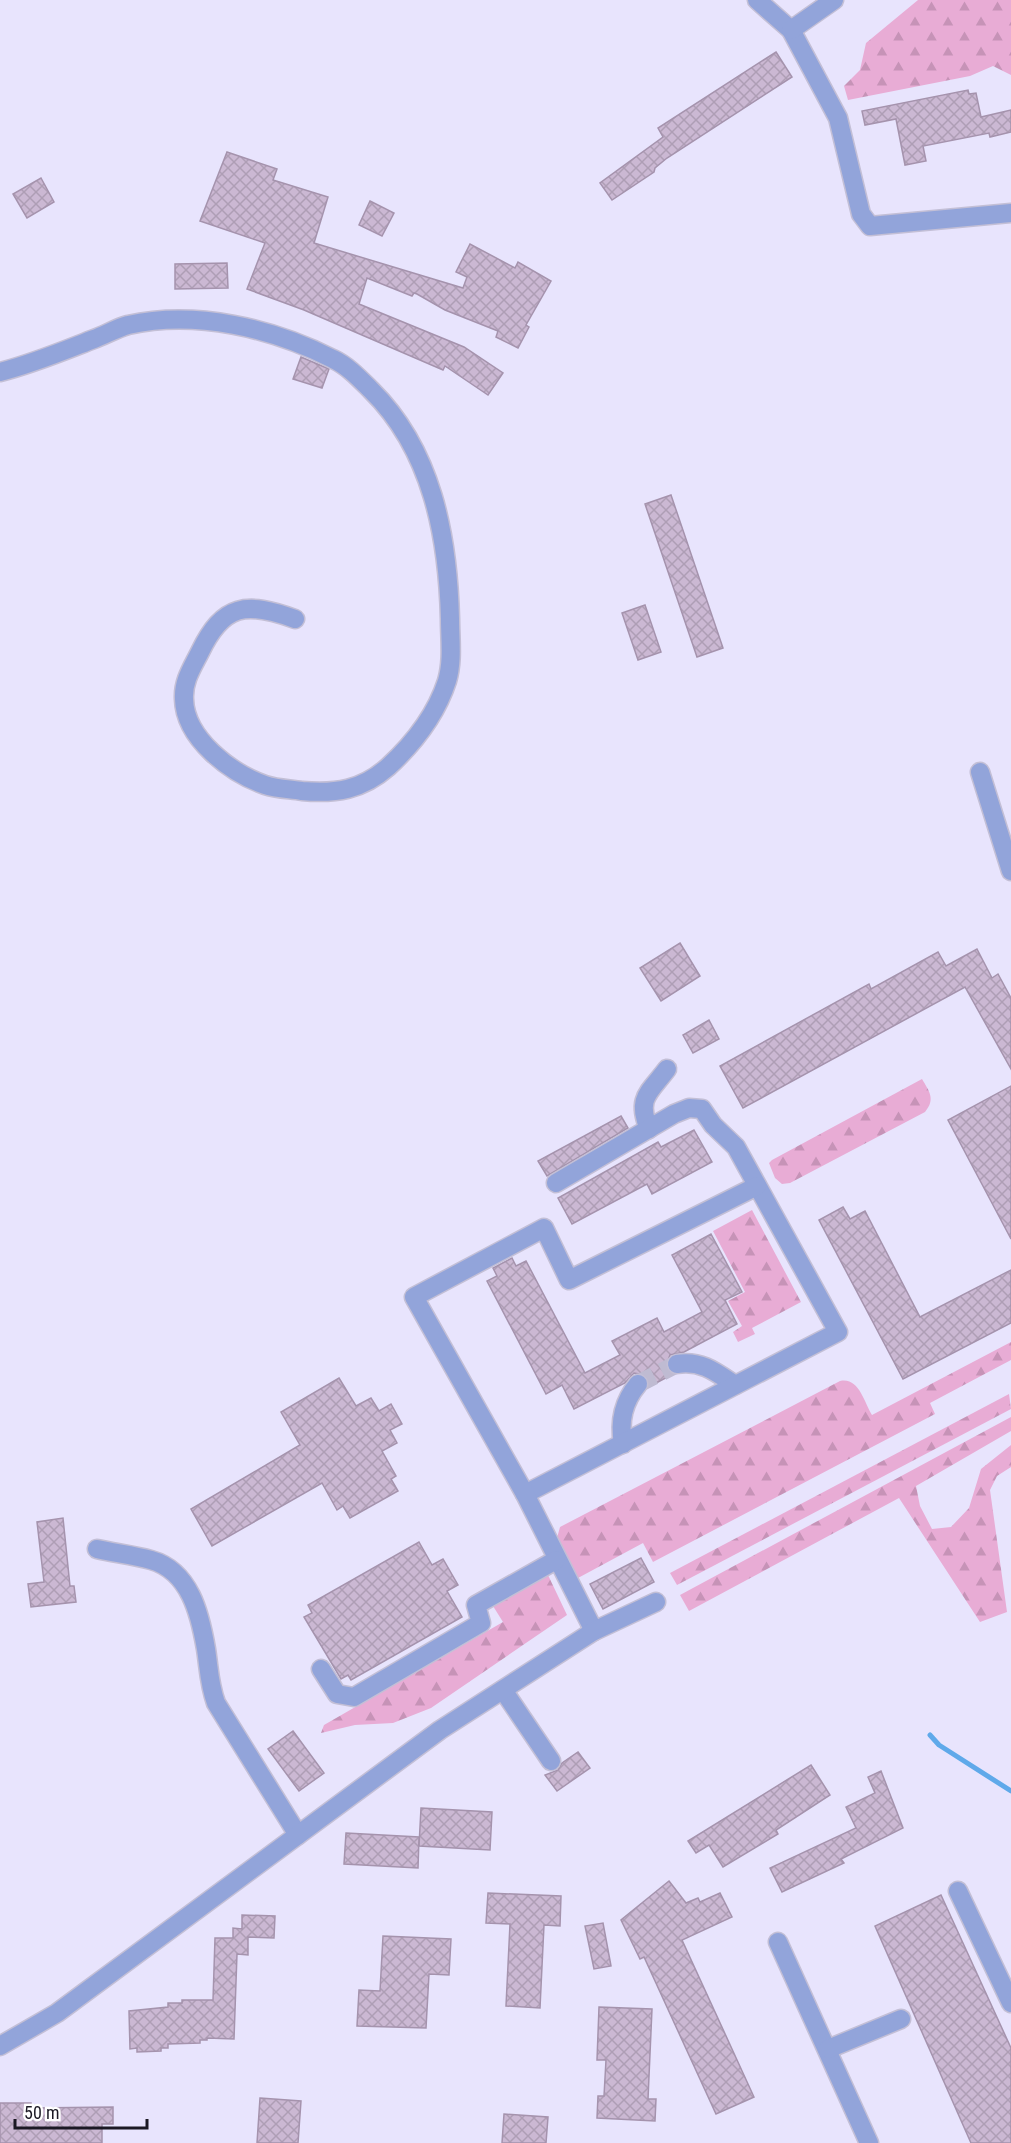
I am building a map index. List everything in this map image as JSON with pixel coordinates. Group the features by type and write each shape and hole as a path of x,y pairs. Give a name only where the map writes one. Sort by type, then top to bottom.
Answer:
{"street":[{"path":"758,0 791,30 838,118 861,214 870,226 1011,213"},
{"path":"791,30 834,0"},
{"path":"0,372 127,326 176,320 230,324 286,340 339,362 358,377 399,423 429,480 444,542 449,587 450,659 441,696 417,738 384,771 366,783 347,790 332,793 287,789 266,785 246,776 229,766 202,741 187,715 184,701 187,677 220,618 231,612 260,609 295,619"},
{"path":"980,772 1011,871"},
{"path":"649,1129 642,1111 644,1099 667,1070"},
{"path":"525,1494 838,1332 736,1147 713,1125 702,1109 689,1108 556,1183"},
{"path":"594,1630 556,1560 525,1494 414,1297 544,1228 569,1280 757,1186"},
{"path":"677,1364 696,1363 711,1369 735,1385"},
{"path":"623,1444 621,1417 629,1394 638,1384"},
{"path":"97,1549 153,1560 177,1576 190,1592 201,1621 208,1683 216,1703 298,1835"},
{"path":"321,1669 337,1694 354,1697 480,1623 476,1605 556,1560"},
{"path":"0,2046 57,2013 440,1730 594,1630 656,1602"},
{"path":"503,1690 551,1761"},
{"path":"958,1891 1011,2003"},
{"path":"778,1942 869,2143"},
{"path":"828,2049 900,2019"}],"green space":[{"path":"918,0 1011,0 1011,75 993,66 970,76 848,100 844,86 860,70 866,43"},
{"path":"922,1079 931,1099 925,1112 790,1183 782,1184 775,1178 769,1163 772,1160"},
{"path":"752,1210 801,1302 752,1328 755,1334 738,1342 733,1332 742,1326 728,1301 745,1292 713,1231"},
{"path":"1011,1342 1011,1360 930,1403 935,1414 653,1562 643,1543 578,1578 557,1538 560,1527 840,1381 847,1381 856,1387 872,1415"},
{"path":"1009,1394 1011,1409 677,1585 670,1573"},
{"path":"1011,1417 1011,1431 916,1486 920,1506 932,1529 951,1527 969,1508 981,1469 1011,1445 1011,1467 997,1476 990,1490 1007,1612 980,1622 899,1498 689,1611 680,1595"},
{"path":"548,1575 567,1615 431,1708 393,1723 355,1725 321,1733 324,1725 503,1622 493,1606"}],"building":[{"path":"776,52 792,77 667,158 655,168 654,172 612,200 600,183 663,137 658,128"},
{"path":"968,90 969,94 976,93 981,117 1011,110 1011,132 990,137 989,133 923,146 926,161 905,165 896,119 865,125 862,111"},
{"path":"227,152 277,169 273,180 328,197 314,243 463,288 467,277 456,272 470,244 515,268 518,262 551,281 526,325 529,327 518,348 496,337 498,331 445,310 417,294 414,293 412,296 367,278 359,304 464,347 503,373 488,395 445,366 443,370 304,310 247,289 265,243 200,221"},
{"path":"41,178 54,202 27,218 13,194"},
{"path":"370,201 394,213 382,236 359,225"},
{"path":"227,263 228,288 175,289 175,264"},
{"path":"301,357 329,369 322,388 293,379"},
{"path":"671,495 723,648 697,657 645,504"},
{"path":"645,605 661,652 638,660 622,613"},
{"path":"680,943 700,976 661,1001 640,968"},
{"path":"977,949 992,978 998,974 1011,998 1011,1069 965,987 743,1108 720,1066 869,984 871,989 938,952 946,966"},
{"path":"709,1020 719,1039 693,1053 683,1035"},
{"path":"1011,1086 1011,1239 948,1120"},
{"path":"621,1116 628,1128 547,1176 538,1161"},
{"path":"694,1130 712,1162 652,1194 647,1184 572,1224 558,1198 658,1142 661,1147"},
{"path":"843,1207 850,1219 865,1211 920,1317 1011,1270 1011,1323 903,1379 819,1220"},
{"path":"711,1234 742,1292 725,1300 737,1324 684,1352 670,1355 666,1366 673,1374 649,1387 645,1375 634,1373 625,1383 574,1409 562,1385 546,1394 487,1281 497,1276 493,1268 512,1258 516,1266 526,1261 585,1373 620,1355 612,1341 657,1318 664,1332 702,1312 672,1255"},
{"path":"339,1378 356,1406 371,1398 379,1411 391,1404 402,1424 390,1430 397,1443 382,1451 396,1476 391,1479 398,1491 350,1518 343,1506 337,1510 322,1483 212,1546 191,1509 300,1445 281,1412"},
{"path":"63,1518 70,1586 74,1586 76,1602 31,1607 28,1584 44,1582 37,1522"},
{"path":"419,1542 432,1565 443,1559 458,1585 447,1591 462,1617 351,1680 348,1675 341,1679 304,1617 312,1613 308,1605"},
{"path":"641,1558 654,1582 603,1609 590,1584"},
{"path":"293,1731 324,1773 299,1791 268,1749"},
{"path":"578,1752 590,1768 557,1791 545,1775 558,1770 562,1763"},
{"path":"811,1765 830,1795 776,1830 778,1834 723,1867 709,1845 696,1853 688,1841"},
{"path":"881,1771 903,1828 841,1859 844,1863 782,1892 770,1868 856,1828 846,1807 875,1793 868,1777"},
{"path":"421,1808 492,1812 490,1850 419,1846"},
{"path":"346,1833 419,1837 418,1868 344,1864"},
{"path":"669,1881 686,1903 698,1898 700,1902 720,1893 732,1917 682,1940 754,2097 716,2114 644,1957 640,1959 621,1920"},
{"path":"488,1893 561,1896 560,1926 544,1925 540,2008 506,2006 510,1924 486,1923"},
{"path":"941,1895 1011,2048 1011,2143 971,2143 875,1926"},
{"path":"242,1915 275,1916 274,1938 248,1937 248,1955 237,1954 234,2039 207,2038 207,2040 200,2040 200,2043 168,2044 168,2048 161,2048 161,2051 137,2052 137,2048 130,2049 129,2011 168,2007 168,2003 182,2003 182,2000 213,2000 215,1938 233,1938 233,1928 242,1929"},
{"path":"603,1923 611,1966 594,1969 585,1926"},
{"path":"383,1936 451,1939 449,1975 429,1974 426,2028 357,2026 359,1990 380,1991"},
{"path":"599,2007 652,2009 648,2099 656,2099 655,2121 597,2118 598,2096 604,2096 606,2060 597,2060"},
{"path":"260,2098 301,2101 298,2143 257,2143"},
{"path":"0,2103 31,2103 31,2108 113,2107 113,2124 102,2124 102,2143 0,2143"},
{"path":"504,2114 548,2117 546,2143 502,2143"}],"waterway":[{"path":"930,1735 939,1745 1011,1791"}],"tunnel":[{"path":"638,1384 677,1364"}]}
